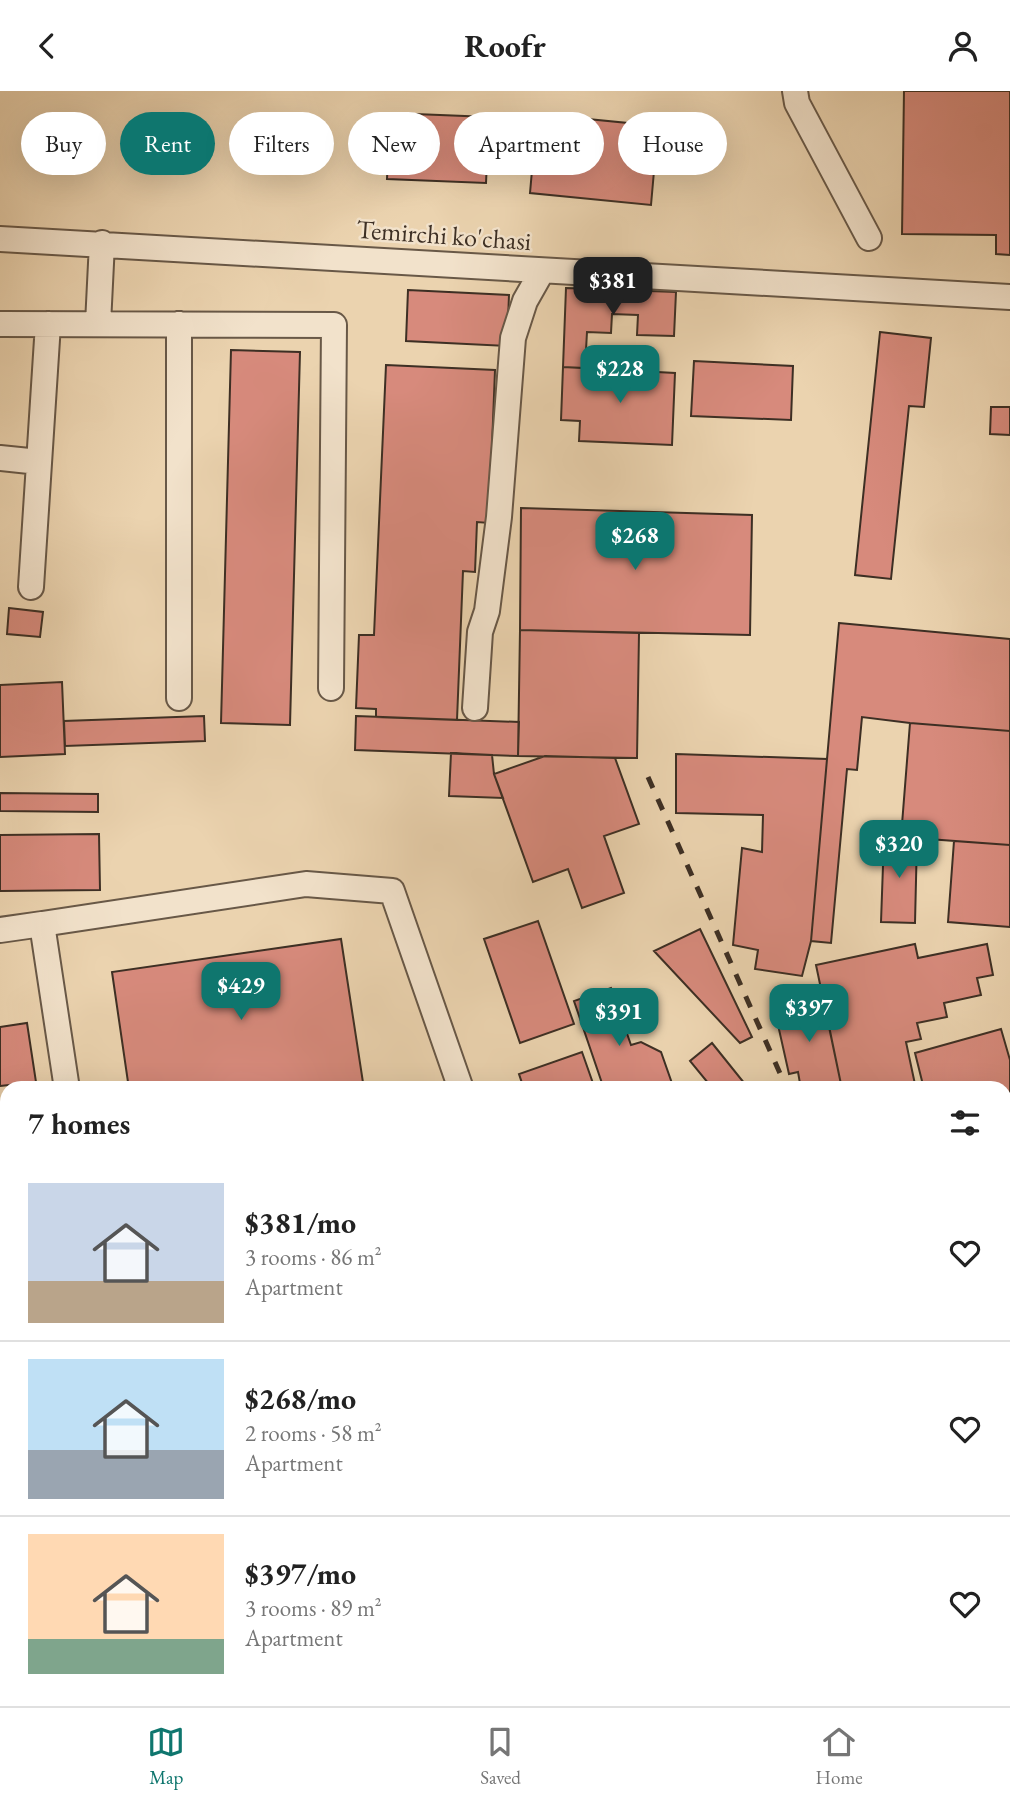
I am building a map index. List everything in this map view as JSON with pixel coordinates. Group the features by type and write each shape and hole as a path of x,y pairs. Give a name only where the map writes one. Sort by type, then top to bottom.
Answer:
{"lane":[{"path":"795,91 797,103 869,238"},
{"name":"Temirchi ko'chasi","path":"0,239 1010,297"},
{"path":"98,324 102,243"},
{"path":"475,708 480,632 488,611 499,517 513,338 524,301 542,271"},
{"path":"0,324 334,325 331,688"},
{"path":"31,587 48,324"},
{"path":"179,324 179,698"},
{"path":"0,458 39,461"},
{"path":"0,930 306,884 392,891 458,1081"},
{"path":"42,924 66,1081"}],"building":[{"path":"904,91 1010,91 1010,255 996,254 996,235 902,234"},
{"path":"440,115 454,116 454,175 486,175 486,183 387,179 387,175 440,175"},
{"path":"604,121 618,122 618,175 654,175 651,205 530,193 532,175 604,175"},
{"path":"566,288 676,292 674,336 637,335 638,315 612,314 611,333 587,332 585,368 563,367"},
{"path":"408,290 509,295 507,346 406,341"},
{"path":"880,332 931,338 924,407 909,406 891,579 855,575"},
{"path":"231,350 300,352 290,725 221,723"},
{"path":"694,361 793,366 791,420 691,416"},
{"path":"386,365 495,370 489,523 477,522 475,572 463,571 457,720 376,717 376,709 356,708 359,635 374,635"},
{"path":"563,367 675,373 672,445 579,441 580,421 561,420"},
{"path":"991,407 1010,407 1010,435 990,434"},
{"path":"521,508 752,515 750,635 520,630"},
{"path":"9,608 43,612 40,637 7,634"},
{"path":"839,623 1010,639 1010,731 862,717 857,770 847,769 831,943 811,941"},
{"path":"520,630 639,633 637,758 518,756"},
{"path":"62,682 65,754 0,757 0,685"},
{"path":"204,716 205,741 65,746 64,721"},
{"path":"356,716 519,722 518,756 355,750"},
{"path":"910,723 1010,731 1010,845 901,837"},
{"path":"451,753 492,755 494,774 503,798 449,796"},
{"path":"676,754 827,759 811,941 802,976 755,969 758,950 733,945 742,848 762,852 763,815 676,813"},
{"path":"545,756 615,758 639,824 604,836 624,893 582,908 568,869 533,882 494,774"},
{"path":"0,793 98,794 98,812 0,811"},
{"path":"99,834 100,890 0,891 0,835"},
{"path":"884,837 917,838 915,923 881,922"},
{"path":"954,841 1010,845 1010,927 948,922"},
{"path":"538,921 574,1024 520,1043 484,939"},
{"path":"700,929 752,1037 740,1043 654,951"},
{"path":"341,939 363,1081 128,1081 112,972"},
{"path":"915,944 918,958 987,944 993,975 977,978 981,995 944,1003 947,1017 917,1023 921,1039 906,1042 914,1081 840,1081 816,965"},
{"path":"611,988 631,1045 641,1042 661,1052 671,1081 601,1081 574,1001"},
{"path":"823,997 840,1081 800,1081 798,1072 789,1074 774,1007"},
{"path":"27,1023 36,1081 0,1081 0,1027"},
{"path":"1001,1029 1010,1060 1010,1081 922,1081 915,1053"},
{"path":"712,1043 743,1081 706,1081 690,1061"},
{"path":"582,1052 592,1081 521,1081 519,1074"}],"railway":[{"path":"648,777 783,1081"}]}
